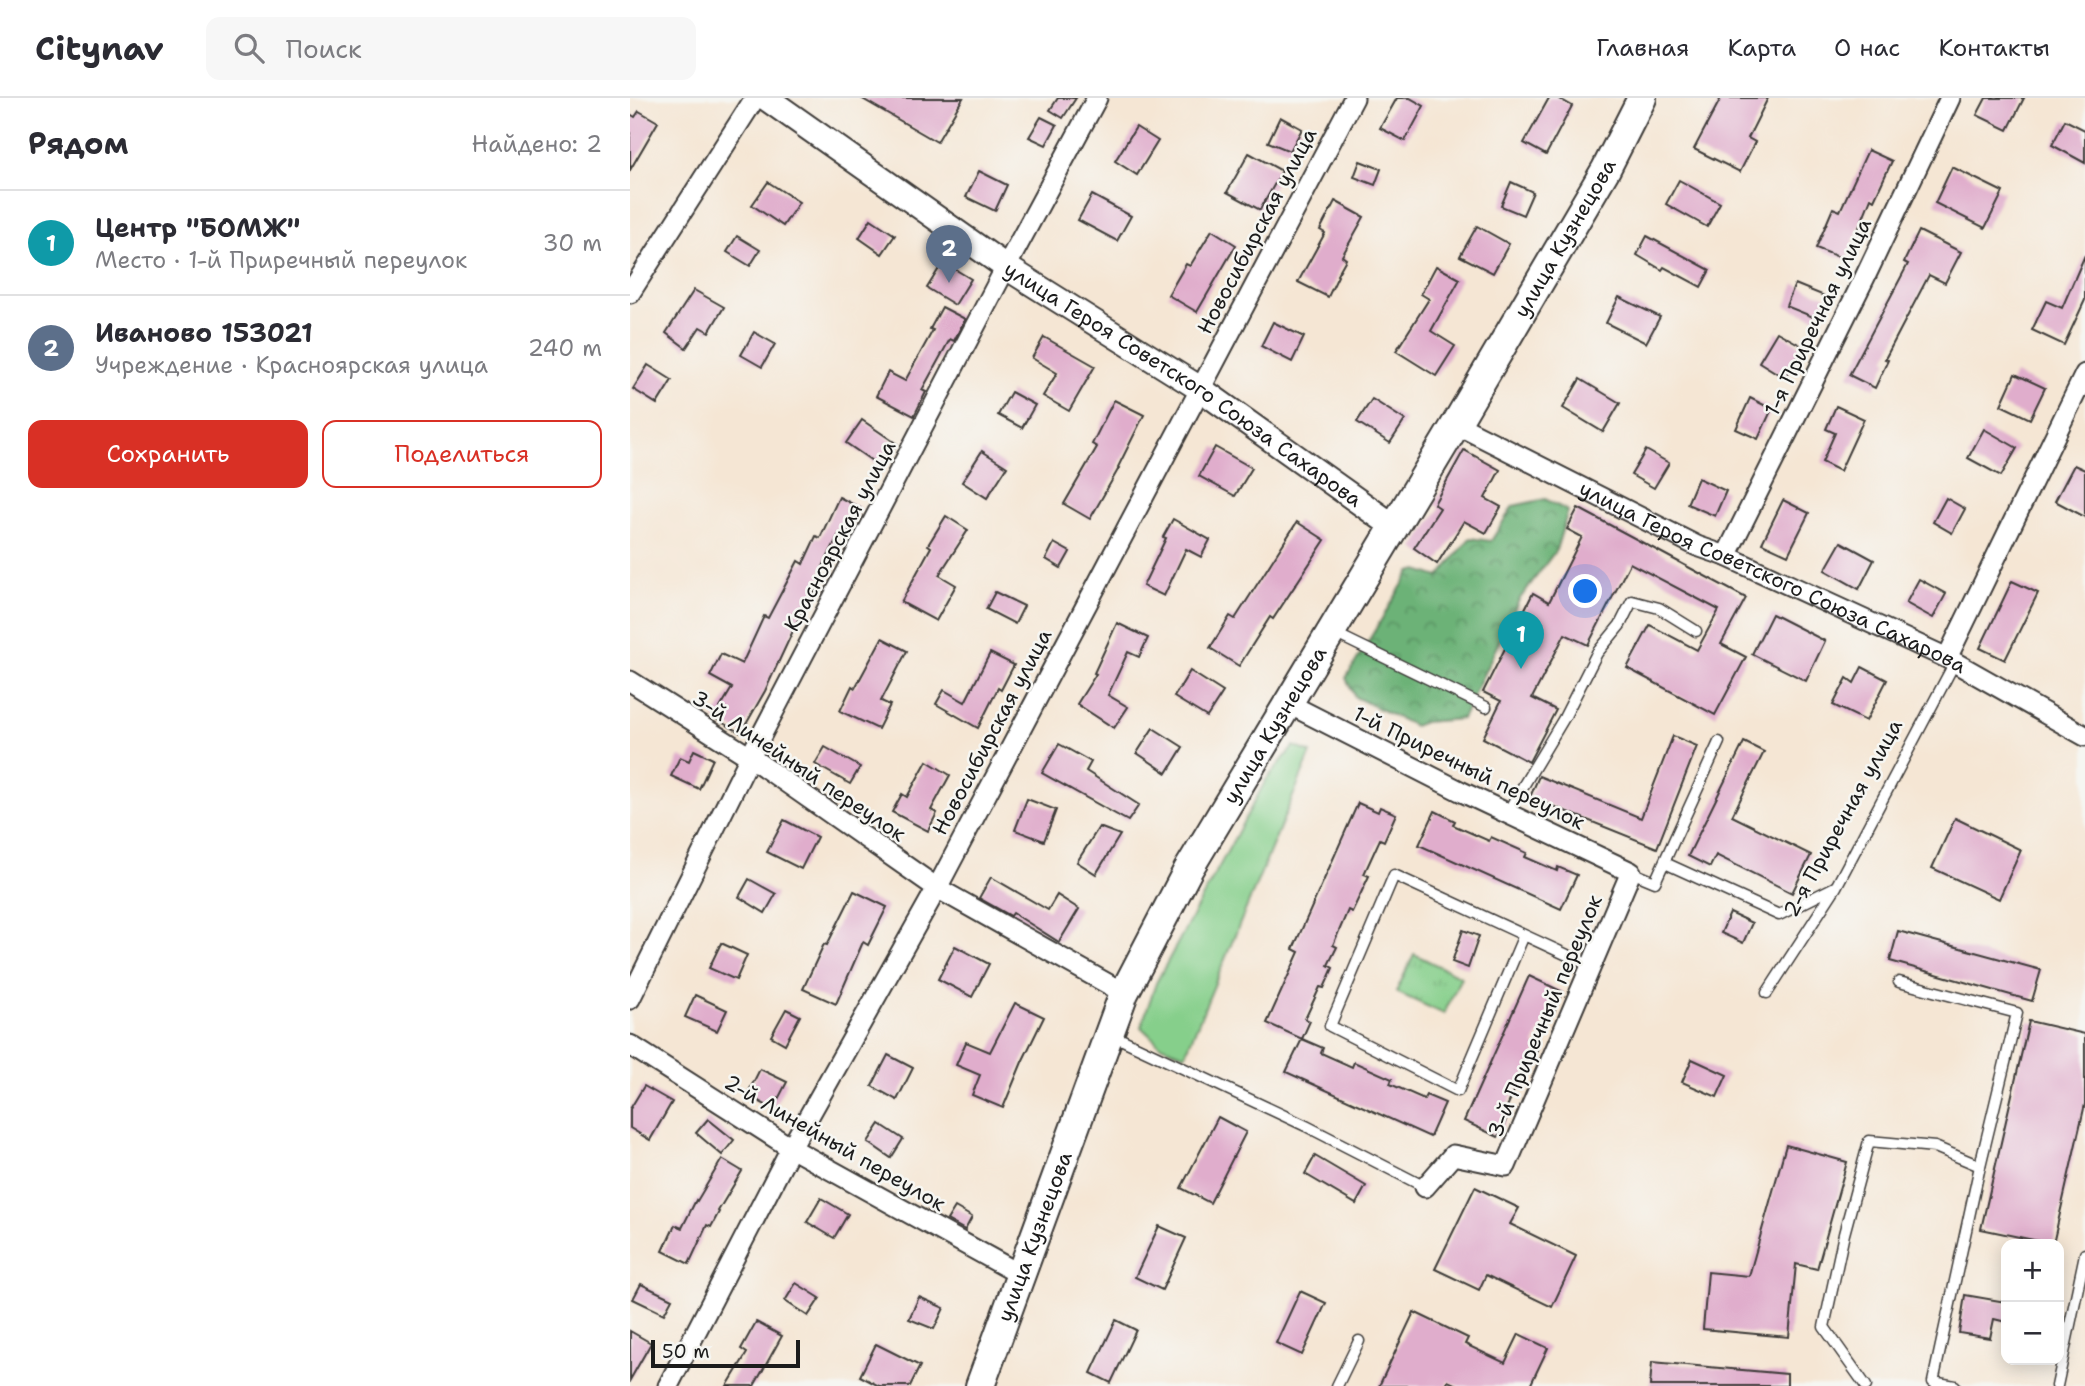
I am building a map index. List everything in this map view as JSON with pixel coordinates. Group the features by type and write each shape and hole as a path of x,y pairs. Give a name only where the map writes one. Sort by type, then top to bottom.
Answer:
{"main road":[{"name":"улица Кузнецова","path":"980,1386 1124,993 1188,870 1606,169 1642,98"}],"street":[{"path":"630,293 636,271 755,98"},
{"name":"улица Героя Советского Союза Сахарова","path":"766,98 1006,267 1199,388 1393,526"},
{"name":"Красноярская улица","path":"630,999 750,757 1097,98"},
{"name":"Новосибирская улица","path":"668,1386 790,1148 937,888 1354,98"},
{"name":"1-я Приречная улица","path":"1726,556 1950,98"},
{"name":"2-я Приречная улица","path":"1951,660 2085,374"},
{"name":"улица Героя Советского Союза Сахарова","path":"1456,424 1697,546 1726,556 1951,660 2085,736"},
{"name":"3-й Линейный переулок","path":"630,681 750,757 937,888 1124,993"},
{"name":"1-й Приречный переулок","path":"1287,703 1631,872"},
{"name":"3-й Приречный переулок","path":"1425,1187 1453,1154 1506,1166 1631,872"},
{"name":"2-й Линейный переулок","path":"630,1045 790,1148 1021,1275"}],"lane":[{"path":"1507,813 1564,718 1597,653 1620,625 1632,601 1659,608 1696,631"},
{"path":"1332,632 1486,707"},
{"name":"2-я Приречная улица","path":"1767,993 1836,887 1951,660"},
{"path":"1631,872 1656,883 1719,742"},
{"path":"1665,863 1779,915 1836,887"},
{"path":"1524,935 1458,1091 1330,1026 1394,875 1524,935 1591,966"},
{"path":"1899,982 2017,1013 1980,1166 1933,1382 1955,1386"},
{"path":"1109,1034 1306,1126 1425,1187"},
{"path":"1866,1386 1824,1327 1844,1234 1869,1141 1935,1147 1980,1166"},
{"path":"2057,1386 2082,1285 2085,1254"},
{"path":"1337,1386 1359,1341"}],"green space":[{"path":"1545,499 1568,511 1556,550 1519,600 1462,719 1424,722 1414,726 1355,697 1346,678 1410,572 1418,570 1439,577 1470,538 1491,541 1513,506"},
{"path":"1294,746 1311,753 1185,1055 1160,1045 1141,1027 1156,983 1266,780"},
{"path":"1414,954 1461,977 1444,1014 1396,992"}],"building":[{"path":"861,98 963,98 937,142"},
{"path":"1058,98 1076,98 1063,118 1050,110"},
{"path":"1397,98 1410,98 1424,106 1405,141 1380,128"},
{"path":"1549,98 1558,98 1572,106 1546,155 1524,143"},
{"path":"1721,98 1768,98 1748,138 1755,142 1740,172 1694,149"},
{"path":"1986,98 2024,98 2008,130 1977,115"},
{"path":"639,111 658,122 630,170 630,114 635,117"},
{"path":"1041,117 1057,125 1046,145 1029,137"},
{"path":"1280,117 1302,129 1290,151 1268,142"},
{"path":"2065,120 2085,130 2085,163 2052,145"},
{"path":"1136,127 1158,141 1137,175 1115,161"},
{"path":"1868,150 1892,161 1874,200 1871,198 1846,260 1816,248 1833,208 1840,211"},
{"path":"1249,153 1282,171 1260,210 1227,192"},
{"path":"1360,161 1381,169 1375,185 1354,177"},
{"path":"1952,167 2003,192 1985,228 1935,203"},
{"path":"979,171 1007,185 995,211 966,197"},
{"path":"1679,180 1720,203 1707,227 1666,204"},
{"path":"768,182 799,202 783,226 752,205"},
{"path":"1511,182 1533,192 1523,215 1501,206"},
{"path":"1092,195 1131,216 1117,241 1078,220"},
{"path":"1335,201 1364,217 1342,256 1346,259 1328,297 1298,282 1325,233 1320,230"},
{"path":"871,219 895,235 882,254 859,238"},
{"path":"1477,226 1509,244 1493,273 1460,256"},
{"path":"1212,230 1236,245 1197,312 1168,295 1186,264 1190,266"},
{"path":"1919,231 1961,252 1945,283 1929,275 1885,359 1888,360 1875,388 1849,375 1908,264 1904,262"},
{"path":"737,236 760,250 750,266 727,252"},
{"path":"1647,236 1710,270 1701,287 1664,267 1662,270 1637,255"},
{"path":"2085,255 2085,300 2064,345 2032,330 2046,301 2062,308"},
{"path":"943,262 971,279 955,305 927,288"},
{"path":"1436,266 1460,279 1431,331 1455,346 1436,376 1396,351 1429,299 1421,294"},
{"path":"1795,284 1827,297 1818,319 1786,306"},
{"path":"694,290 724,307 709,332 700,327 686,348 666,333"},
{"path":"1619,297 1660,317 1646,343 1606,323"},
{"path":"942,307 965,319 954,341 950,339 922,390 926,392 914,416 876,396 888,372 905,381 933,330 930,329"},
{"path":"1273,322 1304,337 1292,362 1261,346"},
{"path":"754,332 775,344 762,367 741,355"},
{"path":"1777,332 1804,347 1785,378 1759,362"},
{"path":"1044,337 1095,366 1069,411 1043,396 1057,373 1032,358"},
{"path":"648,365 672,380 657,404 633,389"},
{"path":"2015,374 2045,388 2030,419 2001,405"},
{"path":"1580,379 1620,403 1603,432 1563,408"},
{"path":"1011,392 1035,405 1022,428 998,415"},
{"path":"1750,398 1772,409 1758,439 1736,429"},
{"path":"1372,399 1405,420 1390,443 1357,422"},
{"path":"1114,400 1144,415 1119,468 1090,519 1064,504 1097,447 1092,444"},
{"path":"1836,406 1864,419 1840,471 1822,462 1835,433 1826,429"},
{"path":"862,420 897,444 881,467 846,443"},
{"path":"1984,429 2017,448 2001,476 1968,458"},
{"path":"1215,447 1252,468 1235,496 1199,476"},
{"path":"1464,450 1500,470 1485,498 1501,507 1486,533 1464,521 1437,564 1414,548 1440,508 1434,504"},
{"path":"1646,450 1669,463 1654,488 1631,475"},
{"path":"982,451 1007,467 987,498 962,482"},
{"path":"2074,465 2085,470 2085,517 2055,501"},
{"path":"1698,478 1726,491 1715,516 1687,504"},
{"path":"839,497 860,508 846,537 839,534 820,573 824,575 807,606 805,605 765,691 741,733 714,718 732,688 710,676 721,654 742,664 764,616 768,618 798,561 803,564 816,536 820,538"},
{"path":"1946,498 1965,509 1952,533 1933,522"},
{"path":"1783,500 1809,513 1788,555 1762,543"},
{"path":"1578,508 1746,598 1721,644 1746,657 1715,715 1627,668 1650,625 1697,650 1719,610 1630,563 1588,645 1565,634 1532,698 1556,710 1529,762 1483,738 1501,701 1483,692 1533,593 1549,602 1582,537 1567,529"},
{"path":"946,516 968,530 939,575 956,585 936,621 901,602 931,547 928,545"},
{"path":"1173,519 1210,540 1201,557 1186,549 1164,596 1143,586"},
{"path":"1297,522 1325,540 1239,666 1210,648 1230,616 1235,619"},
{"path":"1841,542 1874,560 1859,589 1825,570"},
{"path":"1054,543 1070,552 1061,568 1046,559"},
{"path":"1919,579 1946,594 1933,618 1906,603"},
{"path":"2012,581 2038,593 2005,660 1980,648"},
{"path":"995,592 1024,606 1015,624 986,609"},
{"path":"1772,614 1825,641 1806,681 1752,654"},
{"path":"1117,623 1148,638 1139,657 1128,652 1108,695 1128,707 1114,728 1077,704 1096,674 1094,673"},
{"path":"882,638 907,651 881,701 890,705 878,729 840,711"},
{"path":"990,653 1014,665 1001,690 998,688 978,728 936,704 944,690 965,702"},
{"path":"1862,667 1887,680 1866,721 1833,705 1847,678 1854,683"},
{"path":"1190,671 1223,692 1207,717 1174,697"},
{"path":"1153,728 1183,747 1167,773 1137,753"},
{"path":"1673,736 1697,746 1657,848 1530,797 1539,776 1641,818"},
{"path":"1744,742 1764,752 1732,816 1811,855 1792,893 1716,855 1710,867 1688,856"},
{"path":"1059,744 1091,762 1086,771 1139,805 1128,821 1042,773"},
{"path":"825,747 860,767 850,784 815,764"},
{"path":"694,750 713,759 699,789 671,776 680,757 689,761"},
{"path":"927,761 950,775 931,810 937,813 928,831 892,812 902,794 907,797"},
{"path":"1027,799 1056,810 1044,841 1015,830"},
{"path":"1358,803 1378,812 1380,807 1396,814 1384,841 1380,839 1364,874 1369,876 1352,912 1348,910 1333,945 1337,947 1328,965 1333,968 1324,988 1320,987 1305,1019 1310,1021 1302,1039 1267,1023 1299,952 1293,949"},
{"path":"1435,811 1455,821 1453,825 1489,841 1491,837 1527,853 1525,857 1557,871 1558,867 1577,875 1561,909 1419,845"},
{"path":"1955,818 2021,850 1999,899 1932,868"},
{"path":"784,820 817,837 801,869 767,852"},
{"path":"1099,827 1120,835 1096,874 1077,862"},
{"path":"991,877 1048,910 1057,895 1079,909 1059,942 1013,913 1011,916 979,898"},
{"path":"749,879 776,894 765,913 739,897"},
{"path":"854,891 887,907 868,945 863,942 836,1004 803,989 824,944 827,945"},
{"path":"1730,913 1752,923 1743,943 1721,933"},
{"path":"1463,930 1479,936 1468,968 1452,962"},
{"path":"1898,931 2041,970 2032,1001 1890,961"},
{"path":"721,943 747,955 736,980 709,968"},
{"path":"955,946 989,964 972,997 938,979"},
{"path":"1529,976 1563,992 1554,1012 1550,1010 1534,1045 1538,1047 1522,1084 1518,1082 1502,1118 1506,1120 1498,1137 1464,1121"},
{"path":"695,995 727,1010 717,1031 685,1017"},
{"path":"1015,1003 1044,1017 1003,1108 972,1095 980,1075 956,1065 966,1042 990,1052"},
{"path":"786,1009 800,1016 785,1044 771,1036"},
{"path":"2029,1021 2085,1034 2085,1104 2054,1239 2029,1239 1981,1229"},
{"path":"1302,1039 1323,1048 1321,1053 1352,1067 1354,1062 1392,1079 1390,1084 1424,1099 1426,1095 1445,1103 1430,1137 1286,1072"},
{"path":"888,1055 913,1068 897,1100 872,1086"},
{"path":"1692,1059 1727,1075 1717,1097 1682,1082"},
{"path":"760,1069 787,1082 773,1109 747,1095"},
{"path":"644,1086 672,1102 650,1140 630,1128 630,1109"},
{"path":"1218,1117 1246,1132 1210,1203 1181,1188"},
{"path":"708,1119 734,1140 722,1155 696,1133"},
{"path":"880,1124 903,1139 891,1158 868,1142"},
{"path":"1786,1145 1847,1162 1817,1269 1796,1264 1789,1337 1703,1329 1708,1272 1749,1276"},
{"path":"1315,1156 1366,1186 1356,1204 1305,1174"},
{"path":"722,1159 742,1171 711,1227 707,1225 689,1264 663,1251 675,1225 682,1228"},
{"path":"1475,1187 1519,1208 1510,1224 1576,1256 1552,1307 1486,1275 1479,1290 1435,1269"},
{"path":"821,1198 848,1214 834,1238 807,1222"},
{"path":"955,1207 972,1217 965,1230 947,1220"},
{"path":"1159,1226 1186,1238 1162,1290 1135,1277"},
{"path":"796,1283 820,1298 808,1316 785,1301"},
{"path":"641,1284 672,1299 664,1314 633,1299"},
{"path":"1300,1291 1326,1303 1302,1355 1276,1343"},
{"path":"1965,1295 2001,1301 2001,1321 1994,1319 1990,1338 1959,1333"},
{"path":"919,1297 944,1308 934,1329 909,1319"},
{"path":"1414,1312 1468,1338 1465,1344 1505,1363 1519,1334 1548,1348 1530,1386 1459,1386 1448,1381 1446,1386 1379,1386"},
{"path":"1116,1320 1136,1330 1111,1383 1091,1373"},
{"path":"756,1322 782,1336 754,1386 727,1386 747,1353 741,1349"},
{"path":"630,1331 651,1343 630,1380"},
{"path":"876,1344 920,1366 910,1386 879,1386 860,1376"},
{"path":"1652,1362 1787,1374 1787,1386 1650,1386"}],"place":[{"name":"Иваново 153021","path":"949,283"},
{"name":"Центр \"БОМЖ\"","path":"1521,669"}]}
